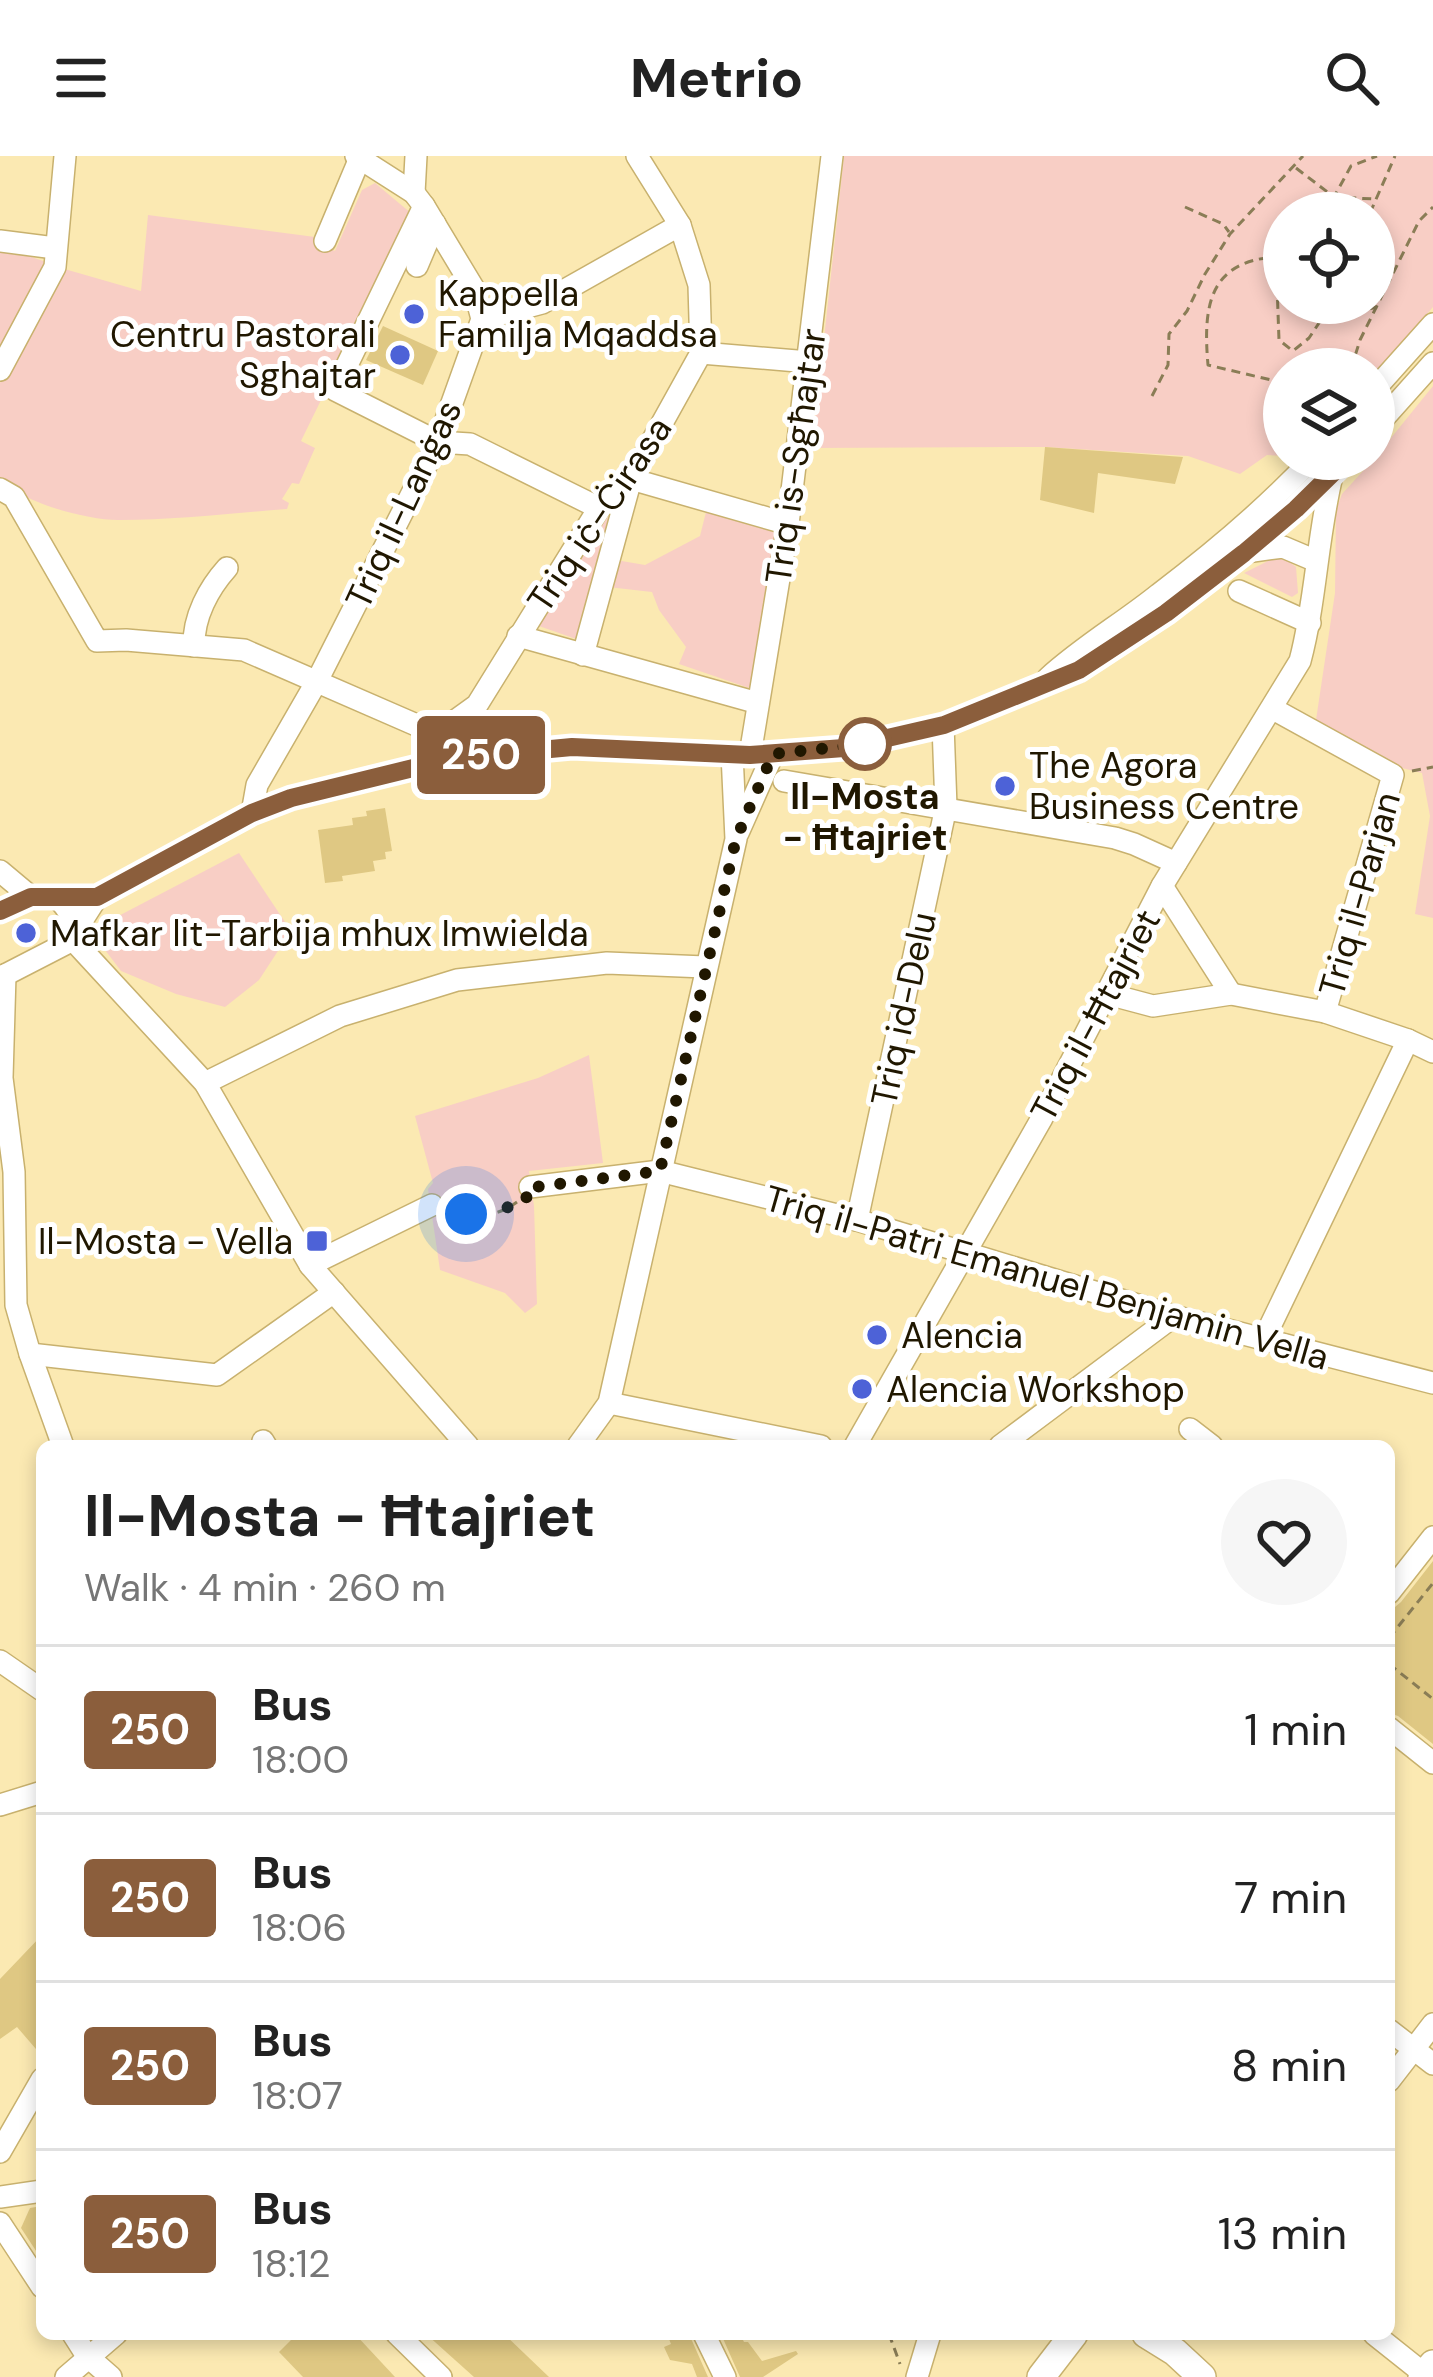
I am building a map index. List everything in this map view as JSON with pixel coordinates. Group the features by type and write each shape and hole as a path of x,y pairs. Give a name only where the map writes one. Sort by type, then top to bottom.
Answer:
{"main road":[{"path":"1041,2377 1069,2340"},
{"path":"1174,2340 1202,2377"}],"street":[{"path":"0,370 55,267 65,156"},
{"path":"416,156 424,208 418,266"},
{"path":"637,156 680,225 699,285 701,352 808,362"},
{"name":"Triq is-Sgħajtar","path":"582,1440 609,1402 736,839 788,524 832,156"},
{"path":"325,241 358,157 424,208 474,289 482,319 542,303 680,225"},
{"path":"424,208 335,390 438,442 470,444 599,508"},
{"path":"0,241 55,248"},
{"name":"Triq il-Lanġas","path":"252,813 256,785 316,681 438,442 482,319"},
{"path":"1395,367 1433,324"},
{"name":"Triq iċ-Ċirasa","path":"316,681 421,728 452,723 477,705 599,508 631,479 701,352"},
{"path":"1395,406 1433,363"},
{"path":"583,656 631,479 788,524"},
{"path":"0,911 31,897 97,897 252,813 291,798 454,758 572,747 752,754 844,748 944,725 1079,670 1166,613 1244,553 1296,480"},
{"path":"1039,686 1070,658 1278,505 1319,480"},
{"name":"Triq il-Ħtajriet","path":"858,1440 1108,994 1175,863 1300,661 1310,623 1314,563 1336,480"},
{"path":"0,489 14,497 97,641 244,650 316,681"},
{"path":"1244,553 1283,548 1314,563 1312,535 1278,505"},
{"path":"194,646 210,587 227,568"},
{"path":"1239,591 1310,623"},
{"path":"518,636 758,704"},
{"name":"Triq il-Parjan","path":"1273,709 1393,775 1325,1012"},
{"name":"Triq id-Delu","path":"857,1220 946,807 944,725"},
{"path":"736,839 752,754"},
{"path":"784,781 1115,838 1175,863"},
{"path":"0,872 31,897"},
{"path":"1162,886 1231,994"},
{"path":"56,896 68,909 75,935 205,1083 310,1265 463,1440"},
{"path":"61,1440 8,1304 14,1172 2,1078 2,973 75,935 97,897"},
{"path":"205,1083 340,1016 457,980 607,963 705,967"},
{"path":"1108,994 1153,1006 1231,994 1325,1012 1433,1052"},
{"path":"1264,1341 1408,1040"},
{"path":"532,1187 660,1171"},
{"name":"Triq il-Patri Emanuel Benjamin Vella","path":"660,1171 857,1220 1174,1316 1433,1383"},
{"path":"310,1265 430,1205"},
{"path":"29,1354 217,1375 334,1292"},
{"path":"1008,1440 1174,1316"},
{"path":"609,1402 791,1440"},
{"path":"1190,1429 1204,1440"},
{"path":"1395,1585 1433,1537"},
{"path":"0,1661 36,1686"},
{"path":"1395,1733 1433,1763"},
{"path":"0,1805 36,1794"},
{"path":"1395,2073 1433,2024"},
{"path":"1395,2035 1433,2064"},
{"path":"0,2152 36,2089"},
{"path":"0,2197 36,2193"},
{"path":"0,2223 36,2279"},
{"path":"77,2340 111,2377"},
{"path":"66,2377 108,2340"},
{"path":"403,2340 441,2377"},
{"path":"707,2340 725,2377"},
{"path":"917,2377 928,2340"},
{"path":"1382,2340 1427,2373"}],"path":[{"path":"1152,396 1168,365 1169,334 1230,234 1303,156"},
{"path":"1337,192 1351,166 1378,156"},
{"path":"1379,192 1396,156"},
{"path":"1294,166 1328,192"},
{"path":"1185,207 1223,224 1230,234"},
{"path":"1395,270 1419,220 1433,208"},
{"path":"1263,258 1231,270 1214,287 1205,332 1208,364 1263,377"},
{"path":"1297,348 1319,324"},
{"path":"430,1205 432,1220 454,1211 496,1215 527,1195 535,1195 532,1187"},
{"path":"1395,1630 1433,1583"},
{"path":"1395,1669 1433,1699"},
{"path":"892,2340 905,2377"}],"shaded area":[{"path":"844,156 1433,156 1433,307 1395,351 1263,348 1263,458 1240,474 1188,456 1045,447 812,448"},
{"path":"375,183 412,214 301,441 315,448 299,484 292,483 282,499 289,503 287,509 107,519 38,502 0,477 0,383 61,268 141,291 148,215 315,237 335,251 362,190"},
{"path":"0,249 46,262 0,351"},
{"path":"1433,386 1433,918 1415,914 1430,816 1422,773 1402,768 1316,720 1335,593 1336,510 1355,480 1395,480 1395,433"},
{"path":"706,512 782,531 755,690 679,664 686,647 652,592 608,587 616,560 645,565 700,536"},
{"path":"609,515 579,640 536,625"},
{"path":"1280,555 1296,567 1298,593 1292,597 1244,573"},
{"path":"239,853 291,931 259,980 225,1007 176,994 121,971 99,942 105,923"},
{"path":"589,1055 603,1163 529,1171 537,1304 525,1313 505,1293 440,1270 428,1189 433,1183 415,1116 538,1078"}],"building":[{"name":"Centru Pastorali Sghajtar","path":"383,326 438,351 423,385 366,360"},
{"path":"1045,447 1183,457 1175,484 1098,473 1094,513 1040,500"},
{"path":"385,808 392,851 385,852 386,859 373,861 375,871 325,883 318,830 353,825 352,818"},
{"path":"1433,1561 1433,1744 1395,1715 1395,1607"},
{"path":"36,1941 36,2049 17,2027 0,2039 0,1979"},
{"path":"36,2207 36,2251 21,2228 30,2208"},
{"path":"291,2340 361,2340 395,2377 303,2377 279,2352"},
{"path":"433,2340 510,2340 549,2377 474,2377"},
{"path":"669,2340 692,2340 708,2377 697,2377 692,2364 670,2360 664,2347 671,2344"},
{"path":"724,2340 748,2342 762,2361 798,2354 763,2377 740,2377"}],"bus line":[{"name":"250","path":"0,911 31,897 97,897 252,813 291,798 454,758 572,747 750,755 844,748 944,725 1079,670 1166,613 1328,480"}],"place":[{"name":"Kappella Familja Mqaddsa","path":"414,314"},
{"name":"Centru Pastorali Sghajtar","path":"400,355"},
{"name":"Il-Mosta - Ħtajriet","path":"865,744"},
{"name":"The Agora Business Centre","path":"1005,786"},
{"name":"Mafkar lit-Tarbija mhux Imwielda","path":"26,933"},
{"name":"Il-Mosta - Vella","path":"317,1241"},
{"name":"Alencia","path":"877,1335"},
{"name":"Alencia Workshop","path":"862,1389"}],"route":[{"path":"466,1214 496,1215 527,1195 535,1195 534,1187 660,1171 736,839 773,754 865,744"}]}
